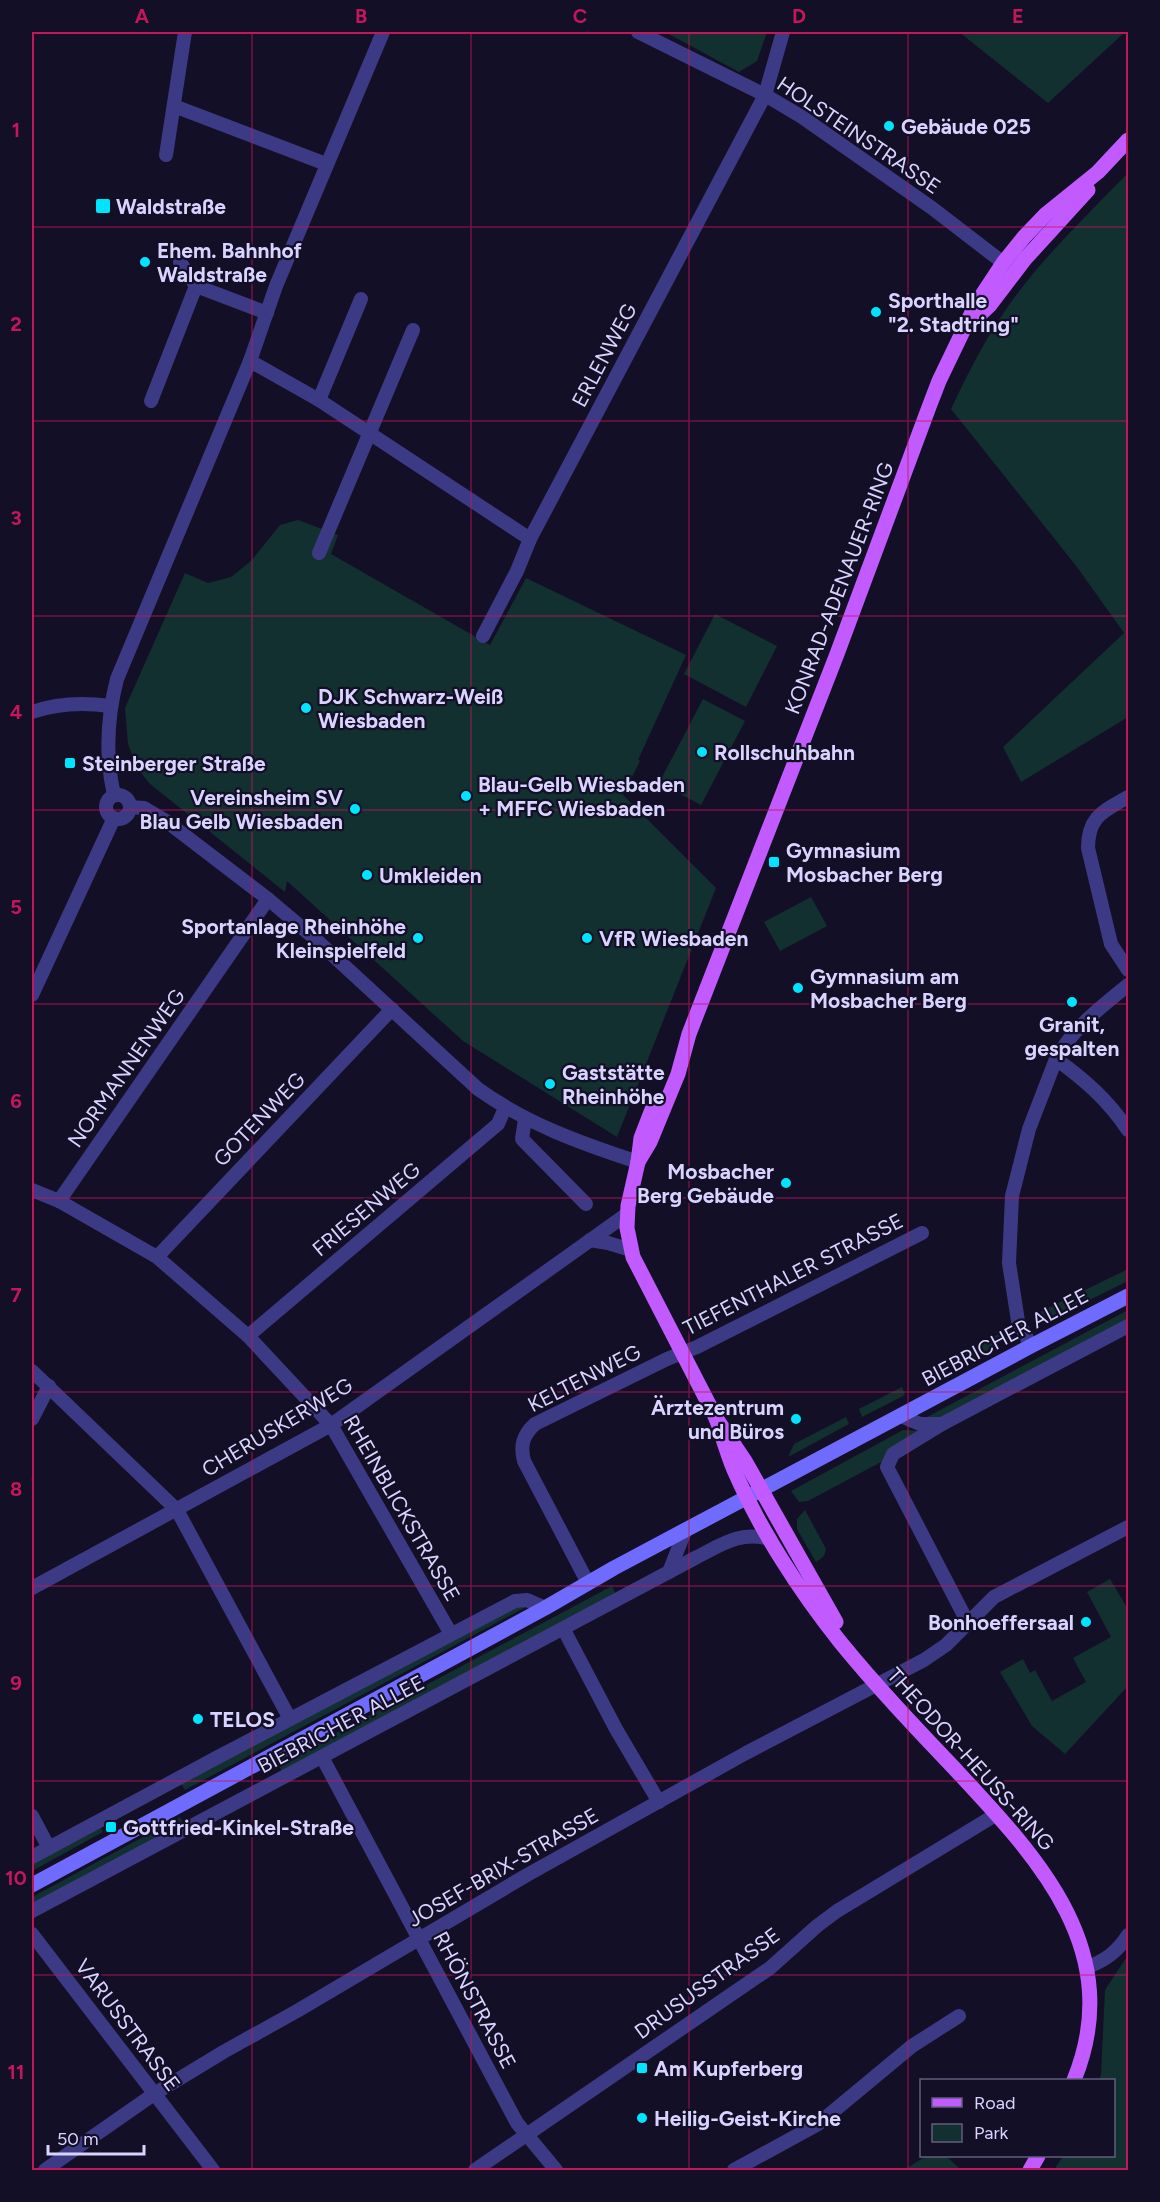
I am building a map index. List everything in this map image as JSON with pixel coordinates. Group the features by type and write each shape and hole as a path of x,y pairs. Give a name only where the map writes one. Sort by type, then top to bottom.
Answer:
{"main road":[{"name":"KONRAD-ADENAUER-RING","path":"754,1494 745,1461 717,1418 645,1283 631,1250 627,1214 643,1132 676,1052 689,1034 837,654 939,381 985,288 1009,267 1024,237 1046,214 1098,172 1128,140"},
{"name":"BIEBRICHER ALLEE","path":"32,1885 588,1583 1128,1296"},
{"name":"THEODOR-HEUSS-RING","path":"754,1494 770,1539 840,1642 877,1686 997,1814 1034,1858 1058,1894 1077,1932 1088,1967 1091,1992 1090,2027 1074,2079"},
{"name":"THEODOR-HEUSS-RING","path":"754,1494 863,1669"}],"street":[{"path":"166,155 184,32"},
{"path":"112,823 106,806 112,782 108,720 117,679 250,361 276,286 326,164 383,32"},
{"name":"HOLSTEINSTRASSE","path":"638,32 765,95 802,117 1009,267"},
{"name":"ERLENWEG","path":"483,636 517,571 530,539 765,95 783,32"},
{"path":"174,106 326,164"},
{"path":"180,262 196,286 267,313"},
{"path":"151,401 196,286"},
{"path":"319,400 361,299"},
{"path":"319,553 413,330"},
{"path":"250,361 319,400 530,539"},
{"path":"32,712 60,704 84,702 110,706"},
{"path":"112,782 137,808 166,821 268,899 313,937 471,1082 505,1108 566,1136 638,1161"},
{"path":"1128,797 1102,812 1091,824 1088,831 1088,848 1111,944 1128,970"},
{"path":"32,994 112,823 137,808"},
{"name":"NORMANNENWEG","path":"59,1201 268,899"},
{"path":"1031,1346 1018,1321 1011,1275 1009,1236 1012,1196 1029,1129 1056,1059 1064,1045 1081,1024 1128,985"},
{"name":"GOTENWEG","path":"157,1257 392,1009"},
{"path":"1056,1059 1102,1096 1128,1130"},
{"name":"FRIESENWEG","path":"248,1336 498,1124 505,1108"},
{"path":"525,1119 522,1139 586,1204"},
{"name":"RHEINBLICKSTRASSE","path":"32,1190 59,1201 157,1257 248,1336 331,1425 451,1634"},
{"name":"CHERUSKERWEG","path":"32,1588 331,1425 627,1214"},
{"name":"TIEFENTHALER STRASSE","path":"682,1352 697,1347 922,1233"},
{"path":"590,1240 631,1250"},
{"path":"968,1623 887,1467 888,1461 893,1454 942,1424 1128,1326"},
{"name":"KELTENWEG","path":"588,1583 525,1461 521,1451 523,1440 527,1431 535,1424 682,1352"},
{"path":"32,1371 177,1510 290,1719"},
{"path":"32,1419 49,1386"},
{"path":"901,1416 920,1424 942,1424"},
{"name":"JOSEF-BRIX-STRASSE","path":"45,2170 154,2094 225,2051 527,1875 746,1754 936,1653 994,1597 1128,1527"},
{"path":"669,1572 685,1531"},
{"name":"BIEBRICHER ALLEE","path":"32,1911 739,1536 770,1539"},
{"name":"BIEBRICHER ALLEE","path":"32,1857 451,1634 522,1599 545,1608"},
{"path":"564,1630 616,1729 659,1802"},
{"name":"RHÖNSTRASSE","path":"322,1757 517,2123 526,2134"},
{"name":"DRUSUSSTRASSE","path":"475,2170 770,1968 837,1911 997,1814"},
{"path":"32,1816 49,1848"},
{"name":"VARUSSTRASSE","path":"32,1934 213,2170"},
{"path":"1088,1967 1111,1956 1128,1935"},
{"path":"734,2170 818,2124 912,2046 959,2016"},
{"path":"526,2134 556,2170"}],"green space":[{"path":"665,32 767,32 757,61 739,72"},
{"path":"959,32 1125,32 1048,103"},
{"path":"1128,173 1128,717 1021,782 1003,747 1124,633 1077,567 951,409 985,342 1022,287 1066,237"},
{"path":"298,520 338,535 331,554 490,645 526,578 686,655 623,795 716,888 617,1137 463,1041 287,881 285,892 150,784 137,768 128,744 125,708 185,573 208,583 231,577 251,561 280,525"},
{"path":"715,614 777,646 746,707 684,674"},
{"name":"Rollschuhbahn","path":"703,699 745,721 701,805 659,783"},
{"path":"811,897 827,926 780,951 764,922"},
{"path":"1128,1269 1128,1281 1045,1322 1040,1312"},
{"path":"1128,1310 1128,1320 940,1419 927,1417"},
{"path":"1010,1328 1005,1340 960,1366 950,1360"},
{"path":"902,1387 905,1395 862,1417 859,1409"},
{"path":"846,1417 849,1424 788,1457 794,1444"},
{"path":"903,1430 922,1431 883,1461 808,1501 799,1502 791,1491"},
{"path":"805,1510 826,1549 824,1556 816,1562 797,1529 797,1519"},
{"path":"1110,1579 1128,1609 1128,1686 1065,1754 1032,1726 1000,1672 1023,1659 1030,1673 1035,1670 1052,1701 1086,1682 1073,1658 1111,1637 1087,1592"},
{"path":"612,1586 615,1593 282,1772 279,1766 308,1748"},
{"path":"524,1604 526,1607 185,1790 181,1784 511,1609"},
{"path":"180,1817 184,1825 32,1906 34,1896"},
{"path":"100,1827 103,1832 32,1871 32,1863"},
{"path":"1128,1955 1128,2170 1054,2170 1062,2157 1115,2157 1115,2079 1099,2079 1105,1990"},
{"path":"924,2157 947,2157 961,2170 904,2170"}],"place":[{"name":"Gebäude 025","path":"889,126"},
{"name":"Waldstraße","path":"103,206"},
{"name":"Ehem. Bahnhof Waldstraße","path":"145,262"},
{"name":"Sporthalle \"2. Stadtring\"","path":"876,312"},
{"name":"DJK Schwarz-Weiß Wiesbaden","path":"306,708"},
{"name":"Rollschuhbahn","path":"702,752"},
{"name":"Steinberger Straße","path":"70,763"},
{"name":"Blau-Gelb Wiesbaden + MFFC Wiesbaden","path":"466,796"},
{"name":"Vereinsheim SV Blau Gelb Wiesbaden","path":"355,809"},
{"name":"Gymnasium Mosbacher Berg","path":"774,862"},
{"name":"Umkleiden","path":"367,875"},
{"name":"Sportanlage Rheinhöhe Kleinspielfeld","path":"418,938"},
{"name":"VfR Wiesbaden","path":"587,938"},
{"name":"Gymnasium am Mosbacher Berg","path":"798,988"},
{"name":"Granit, gespalten","path":"1072,1002"},
{"name":"Gaststätte Rheinhöhe","path":"550,1084"},
{"name":"Mosbacher Berg Gebäude","path":"786,1183"},
{"name":"Ärztezentrum und Büros","path":"796,1419"},
{"name":"Bonhoeffersaal","path":"1086,1622"},
{"name":"TELOS","path":"198,1719"},
{"name":"Gottfried-Kinkel-Straße","path":"111,1827"},
{"name":"Am Kupferberg","path":"642,2068"},
{"name":"Heilig-Geist-Kirche","path":"642,2118"}]}
